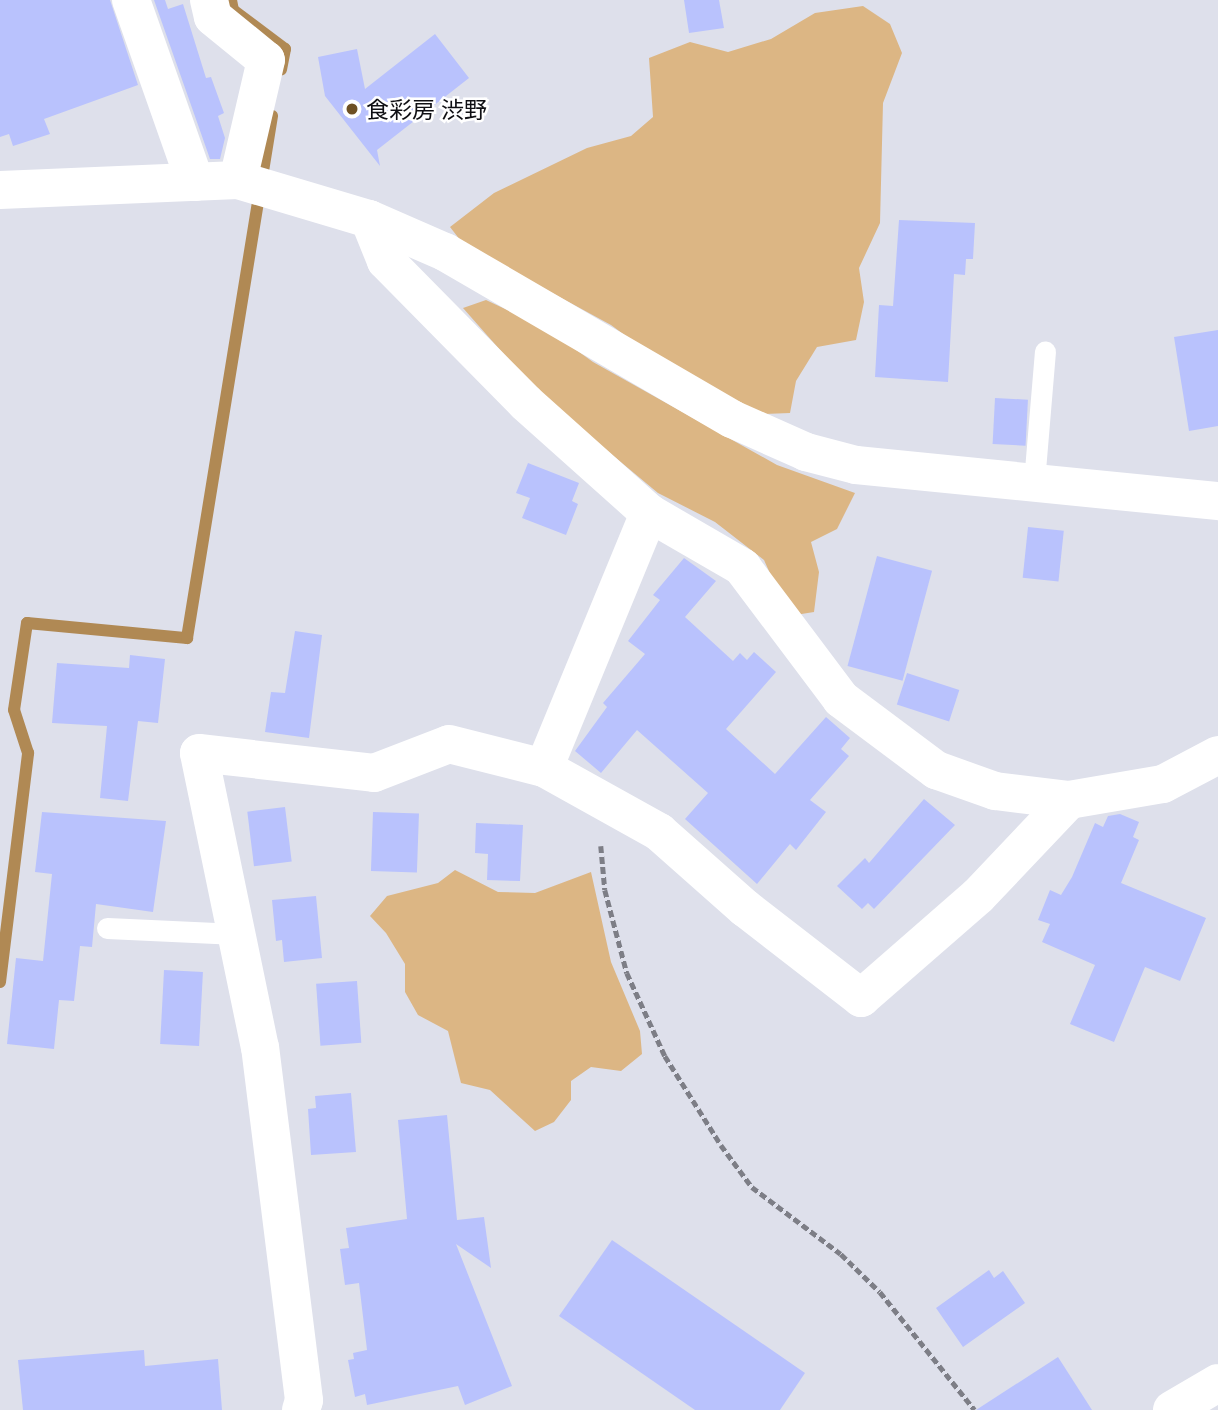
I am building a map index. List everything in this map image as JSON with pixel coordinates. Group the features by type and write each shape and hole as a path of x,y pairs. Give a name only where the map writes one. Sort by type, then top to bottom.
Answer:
{"street":[{"path":"131,0 195,183"},
{"path":"209,0 213,17 266,60 238,180"},
{"path":"0,190 238,180 369,219 445,252 732,419 806,452 856,465 1218,500"},
{"path":"369,219 386,261 526,403 649,513 742,566 841,699 936,770 995,791 1069,800 1163,783 1218,755"},
{"path":"544,768 649,513"},
{"path":"301,1410 304,1400 260,1048 199,753 374,773 449,744 544,768 659,832 745,908 861,998 978,896 1069,800"},
{"path":"1172,1410 1218,1383"}],"lane":[{"path":"1034,482 1045,351"},
{"path":"107,928 237,934"}],"path":[{"path":"596,797 605,890 627,973 665,1056 752,1187 841,1254 880,1292 975,1410"}],"shaded area":[{"path":"863,6 890,24 902,53 883,103 880,223 859,268 864,302 856,340 817,347 796,381 790,413 764,414 689,383 611,325 464,245 450,227 494,193 587,148 631,136 653,117 649,58 690,42 728,52 771,39 815,13"},
{"path":"486,300 546,328 593,362 777,465 855,493 837,529 811,542 819,572 814,612 789,616 764,560 715,522 658,493 539,394 463,308"},
{"path":"455,870 498,892 535,893 591,872 611,962 640,1031 642,1054 621,1071 591,1067 571,1081 571,1100 554,1122 535,1131 490,1090 461,1083 448,1031 418,1015 405,992 405,964 386,933 370,916 387,896 438,883"}],"building":[{"path":"0,0 110,0 138,85 44,119 50,134 13,146 9,134 0,137"},
{"path":"154,0 165,0 168,9 183,4 206,78 211,77 224,113 218,116 225,138 220,159 210,159"},
{"path":"684,0 719,0 724,28 689,33"},
{"path":"435,34 469,78 377,150 380,166 325,96 318,57 357,49 365,89"},
{"path":"899,220 975,223 973,259 966,259 965,275 954,274 948,382 875,377 879,305 893,306"},
{"path":"1218,330 1218,426 1189,431 1174,337"},
{"path":"995,398 1028,400 1026,446 993,444"},
{"path":"528,463 579,483 572,501 578,504 566,535 522,518 530,498 516,493"},
{"path":"1028,527 1064,531 1058,581 1023,578"},
{"path":"877,556 932,571 903,681 847,666"},
{"path":"684,558 716,581 685,617 733,661 740,653 747,660 754,652 776,672 726,729 775,774 826,717 850,738 841,749 849,756 810,800 826,812 796,850 790,844 757,884 685,819 708,793 637,730 601,773 575,751 607,707 603,703 645,654 628,641 660,600 653,595"},
{"path":"295,631 322,635 309,738 265,732 271,692 285,693"},
{"path":"130,655 165,659 158,723 138,721 128,801 100,798 107,726 52,723 57,663 129,668"},
{"path":"907,673 959,690 949,721 897,704"},
{"path":"924,799 955,825 874,909 868,903 862,909 837,886 865,858 869,863"},
{"path":"285,807 292,862 254,866 247,812"},
{"path":"42,812 166,821 153,912 96,904 92,947 80,946 74,1001 59,1000 54,1049 7,1044 16,958 43,961 52,874 35,872"},
{"path":"373,812 419,814 417,873 371,871"},
{"path":"1120,814 1139,822 1133,837 1139,840 1121,883 1206,918 1180,981 1145,967 1114,1042 1070,1024 1095,965 1042,942 1050,924 1038,920 1050,890 1061,895 1072,877 1095,823 1103,827 1108,816"},
{"path":"476,823 523,825 520,881 487,880 488,854 475,853"},
{"path":"316,896 322,958 284,962 282,940 276,941 272,900"},
{"path":"164,970 203,972 199,1046 160,1044"},
{"path":"357,981 361,1043 320,1046 316,984"},
{"path":"351,1093 356,1152 311,1155 308,1109 316,1108 315,1096"},
{"path":"447,1115 457,1220 484,1217 491,1268 456,1244 512,1386 465,1405 458,1386 367,1405 365,1394 355,1397 348,1360 354,1359 353,1353 367,1350 359,1283 345,1285 340,1249 349,1248 346,1228 407,1219 398,1120"},
{"path":"612,1240 805,1373 780,1410 695,1410 559,1316"},
{"path":"989,1270 994,1278 1003,1271 1025,1303 963,1347 936,1308"},
{"path":"144,1350 145,1366 218,1359 222,1410 23,1410 18,1360"},
{"path":"1058,1357 1092,1410 976,1410"}],"waterway":[{"path":"231,0 233,10 285,49 281,70"},
{"path":"0,982 28,753 14,710 27,623 187,638 272,116"}],"place":[{"name":"食彩房 渋野","path":"352,109"}]}
